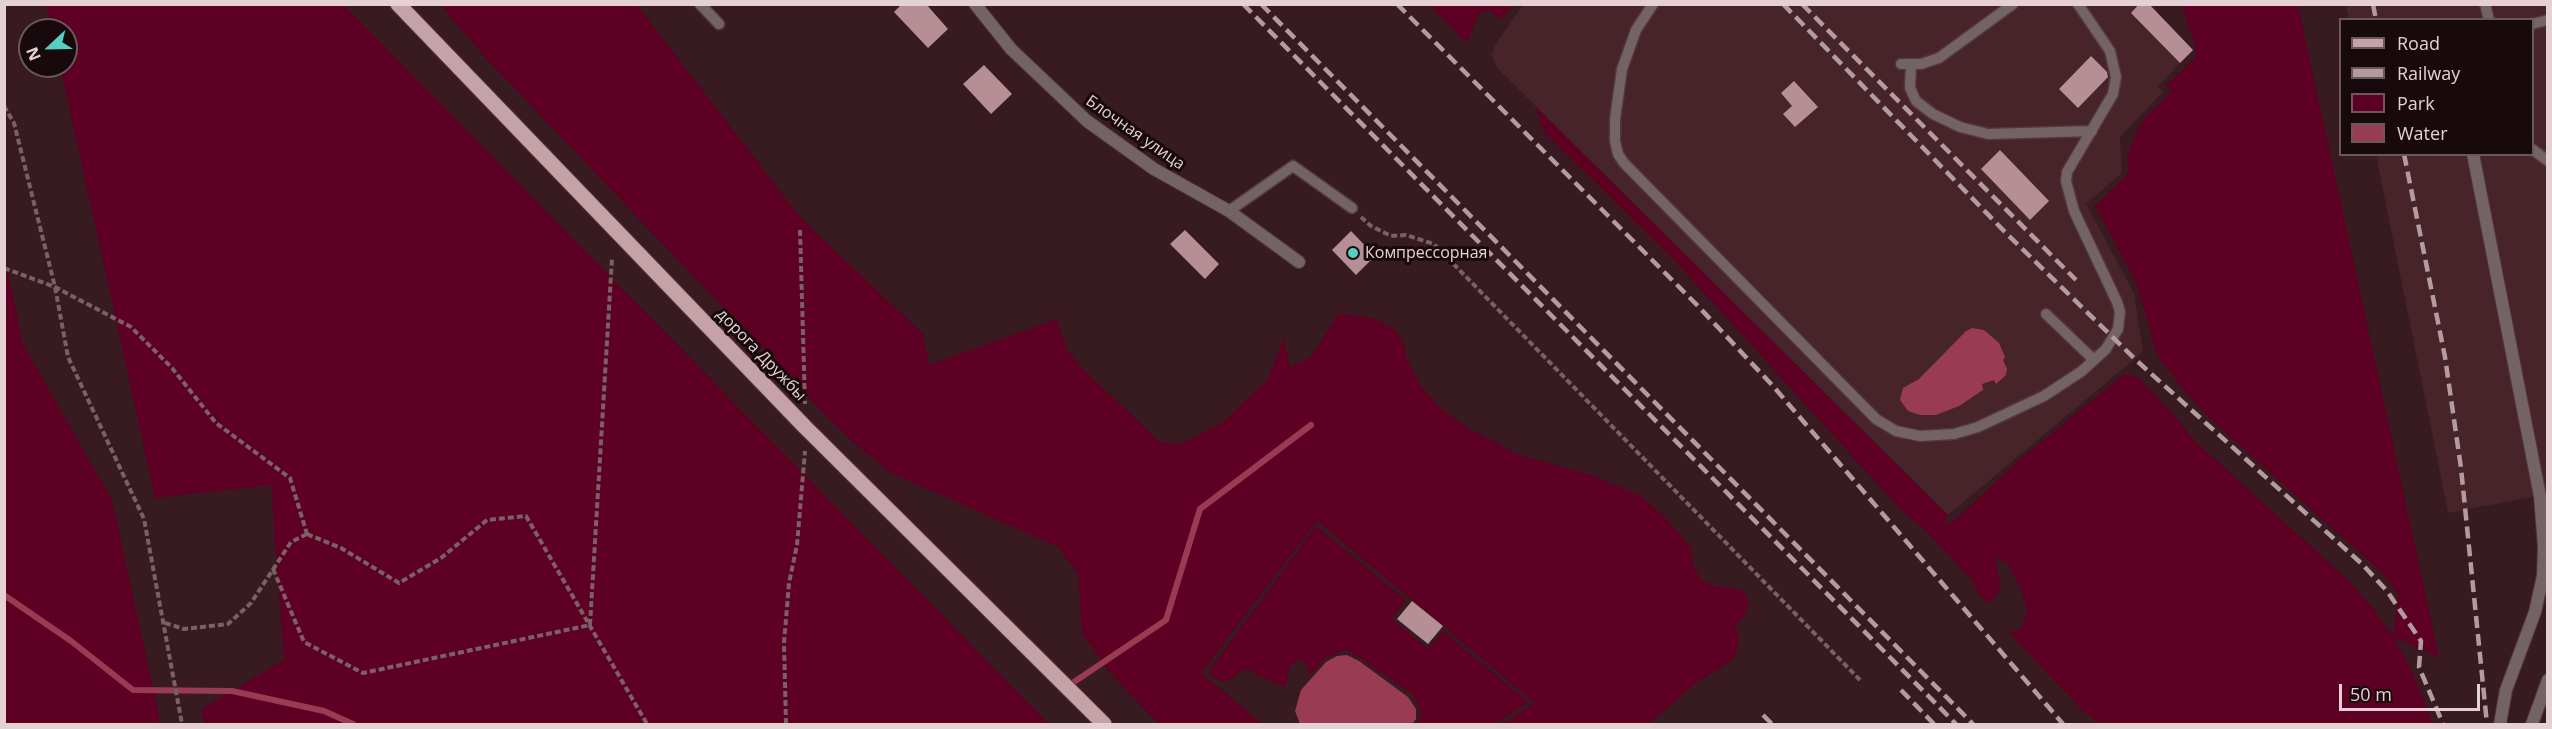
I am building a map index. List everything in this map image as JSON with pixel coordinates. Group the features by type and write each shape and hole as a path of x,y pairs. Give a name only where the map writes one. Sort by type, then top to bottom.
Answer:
{"main road":[{"name":"дорога Дружбы","path":"407,7 805,427 1104,724"}],"street":[{"name":"Блочная улица","path":"975,4 1011,49 1087,121 1154,169 1229,211 1299,262"},
{"path":"2474,156 2540,496 2544,547 2543,576 2535,612 2506,690 2500,724"},
{"path":"2532,724 2547,680"}],"lane":[{"path":"700,4 719,24"},
{"path":"1653,4 1636,30 1622,69 1615,118 1615,141 1618,154 1624,163 1876,419 1896,431 1920,436 1965,431 2058,388 2106,349 2118,329 2120,312 2074,211 2068,191 2067,172 2113,94 2116,77 2110,51 2078,4"},
{"path":"2013,4 1939,58 1906,64 1910,88 1916,101 1924,108 1960,127 1988,134 2092,131"},
{"path":"2534,151 2547,161"},
{"path":"1229,211 1293,166 1352,208"},
{"path":"2046,314 2094,360"}],"path":[{"path":"4,106 14,123 55,286 68,357 144,519 182,724"},
{"path":"1352,208 1371,226 1391,236 1406,235 1434,244 1860,680"},
{"path":"786,724 784,643 789,583 797,545 806,455 800,230"},
{"path":"590,625 612,258"},
{"path":"4,268 55,286 131,327 172,368 216,423 290,478 307,534"},
{"path":"165,623 184,629 228,624 250,603 291,542 307,534 341,548 399,583 441,558 488,520 526,516 647,724"},
{"path":"273,569 304,642 363,673 590,625"}],"shaded area":[{"path":"1523,5 2149,5 2193,50 2157,87 2164,91 2120,137 2122,173 2086,204 2134,293 2143,352 1948,515 1496,67 1492,55 1495,45"},
{"path":"2346,5 2547,5 2547,494 2448,513 2376,156 2534,156 2534,18 2349,18"}],"green space":[{"path":"446,4 637,5 800,217 923,334 929,365 1057,319 1067,350 1086,372 1159,441 1179,445 1222,423 1267,380 1284,338 1290,367 1310,358 1339,313 1376,319 1396,330 1404,344 1407,360 1421,386 1442,409 1468,428 1517,454 1588,474 1640,495 1664,516 1691,547 1692,561 1699,577 1710,585 1743,590 1748,598 1747,612 1736,625 1739,640 1736,653 1731,661 1696,683 1648,724 1502,724 1535,703 1317,521 1201,673 1263,724 1159,724 1110,673 1082,633 1078,574 1058,547 891,473 862,450 831,421 482,54 443,8"},
{"path":"46,5 344,5 1049,724 205,724 201,709 284,660 271,485 155,498 63,78 78,78 78,18 49,18"},
{"path":"1429,5 1512,5 1502,20 1488,10 1479,14 1467,43"},
{"path":"2178,5 2298,5 2439,657 2394,638 2411,669 2433,724 2101,724 2085,713 2009,633 2022,628 2027,610 2021,589 2008,564 1995,557 2001,588 1989,604 1978,593 1971,579 1927,532 1900,509 1676,262 1543,131 1536,107 1948,515 1944,526 1956,519 2018,461 2124,374 2139,378 2193,439 2347,579 2373,608 2393,637 2398,594 2380,571 2207,416 2157,355 2136,282 2095,206 2126,176 2127,155 2138,129 2146,116 2172,91 2165,86 2195,58 2195,45 2182,7"},
{"path":"5,258 23,344 112,500 159,715 158,724 5,724"},
{"path":"1316,526 1406,600 1392,619 1428,649 1443,631 1529,702 1494,724 1418,724 1421,712 1413,695 1353,653 1345,650 1325,658 1309,676 1308,668 1303,661 1297,661 1290,666 1285,687 1256,675 1251,670 1244,670 1228,681 1222,682 1211,676 1209,672 1211,668"}],"water":[{"path":"1972,328 1984,330 1999,343 2005,357 2003,360 2007,369 2006,375 1996,384 1994,380 1982,384 1983,390 1959,406 1936,415 1920,415 1908,411 1900,400 1903,388 1919,379 1966,331"},
{"path":"1347,655 1359,661 1408,697 1416,709 1416,719 1412,724 1300,724 1295,711 1301,690 1326,662 1337,656"}],"building":[{"path":"902,4 926,4 948,29 928,48 894,12"},
{"path":"2139,4 2149,4 2193,50 2180,63 2131,13"},
{"path":"2091,56 2107,72 2108,77 2078,108 2059,89"},
{"path":"984,65 1012,94 991,114 963,84"},
{"path":"1794,81 1818,107 1795,127 1783,114 1792,106 1781,93"},
{"path":"2000,150 2049,201 2030,220 1981,169"},
{"path":"1185,230 1219,264 1205,279 1170,244"},
{"name":"Компрессорная","path":"1351,231 1375,256 1356,275 1332,250"},
{"path":"1412,601 1443,626 1428,644 1397,619"}],"waterway":[{"path":"1074,682 1166,620 1200,509 1311,425"},
{"path":"4,595 71,641 133,690 232,691 324,711 353,724"}],"railway":[{"path":"1243,4 1956,724"},
{"path":"1261,4 1973,724"},
{"path":"1397,4 1697,305 1773,386 2063,724"},
{"path":"1783,4 2006,233 2136,360 2362,564 2387,591 2421,641 2419,667 2443,724"},
{"path":"1802,4 2076,280"},
{"path":"2373,4 2376,18"},
{"path":"2404,156 2445,357 2461,468 2487,724"},
{"path":"1901,690 1934,724"},
{"path":"1763,715 1772,724"}],"place":[{"name":"Компрессорная","path":"1353,253"}]}
